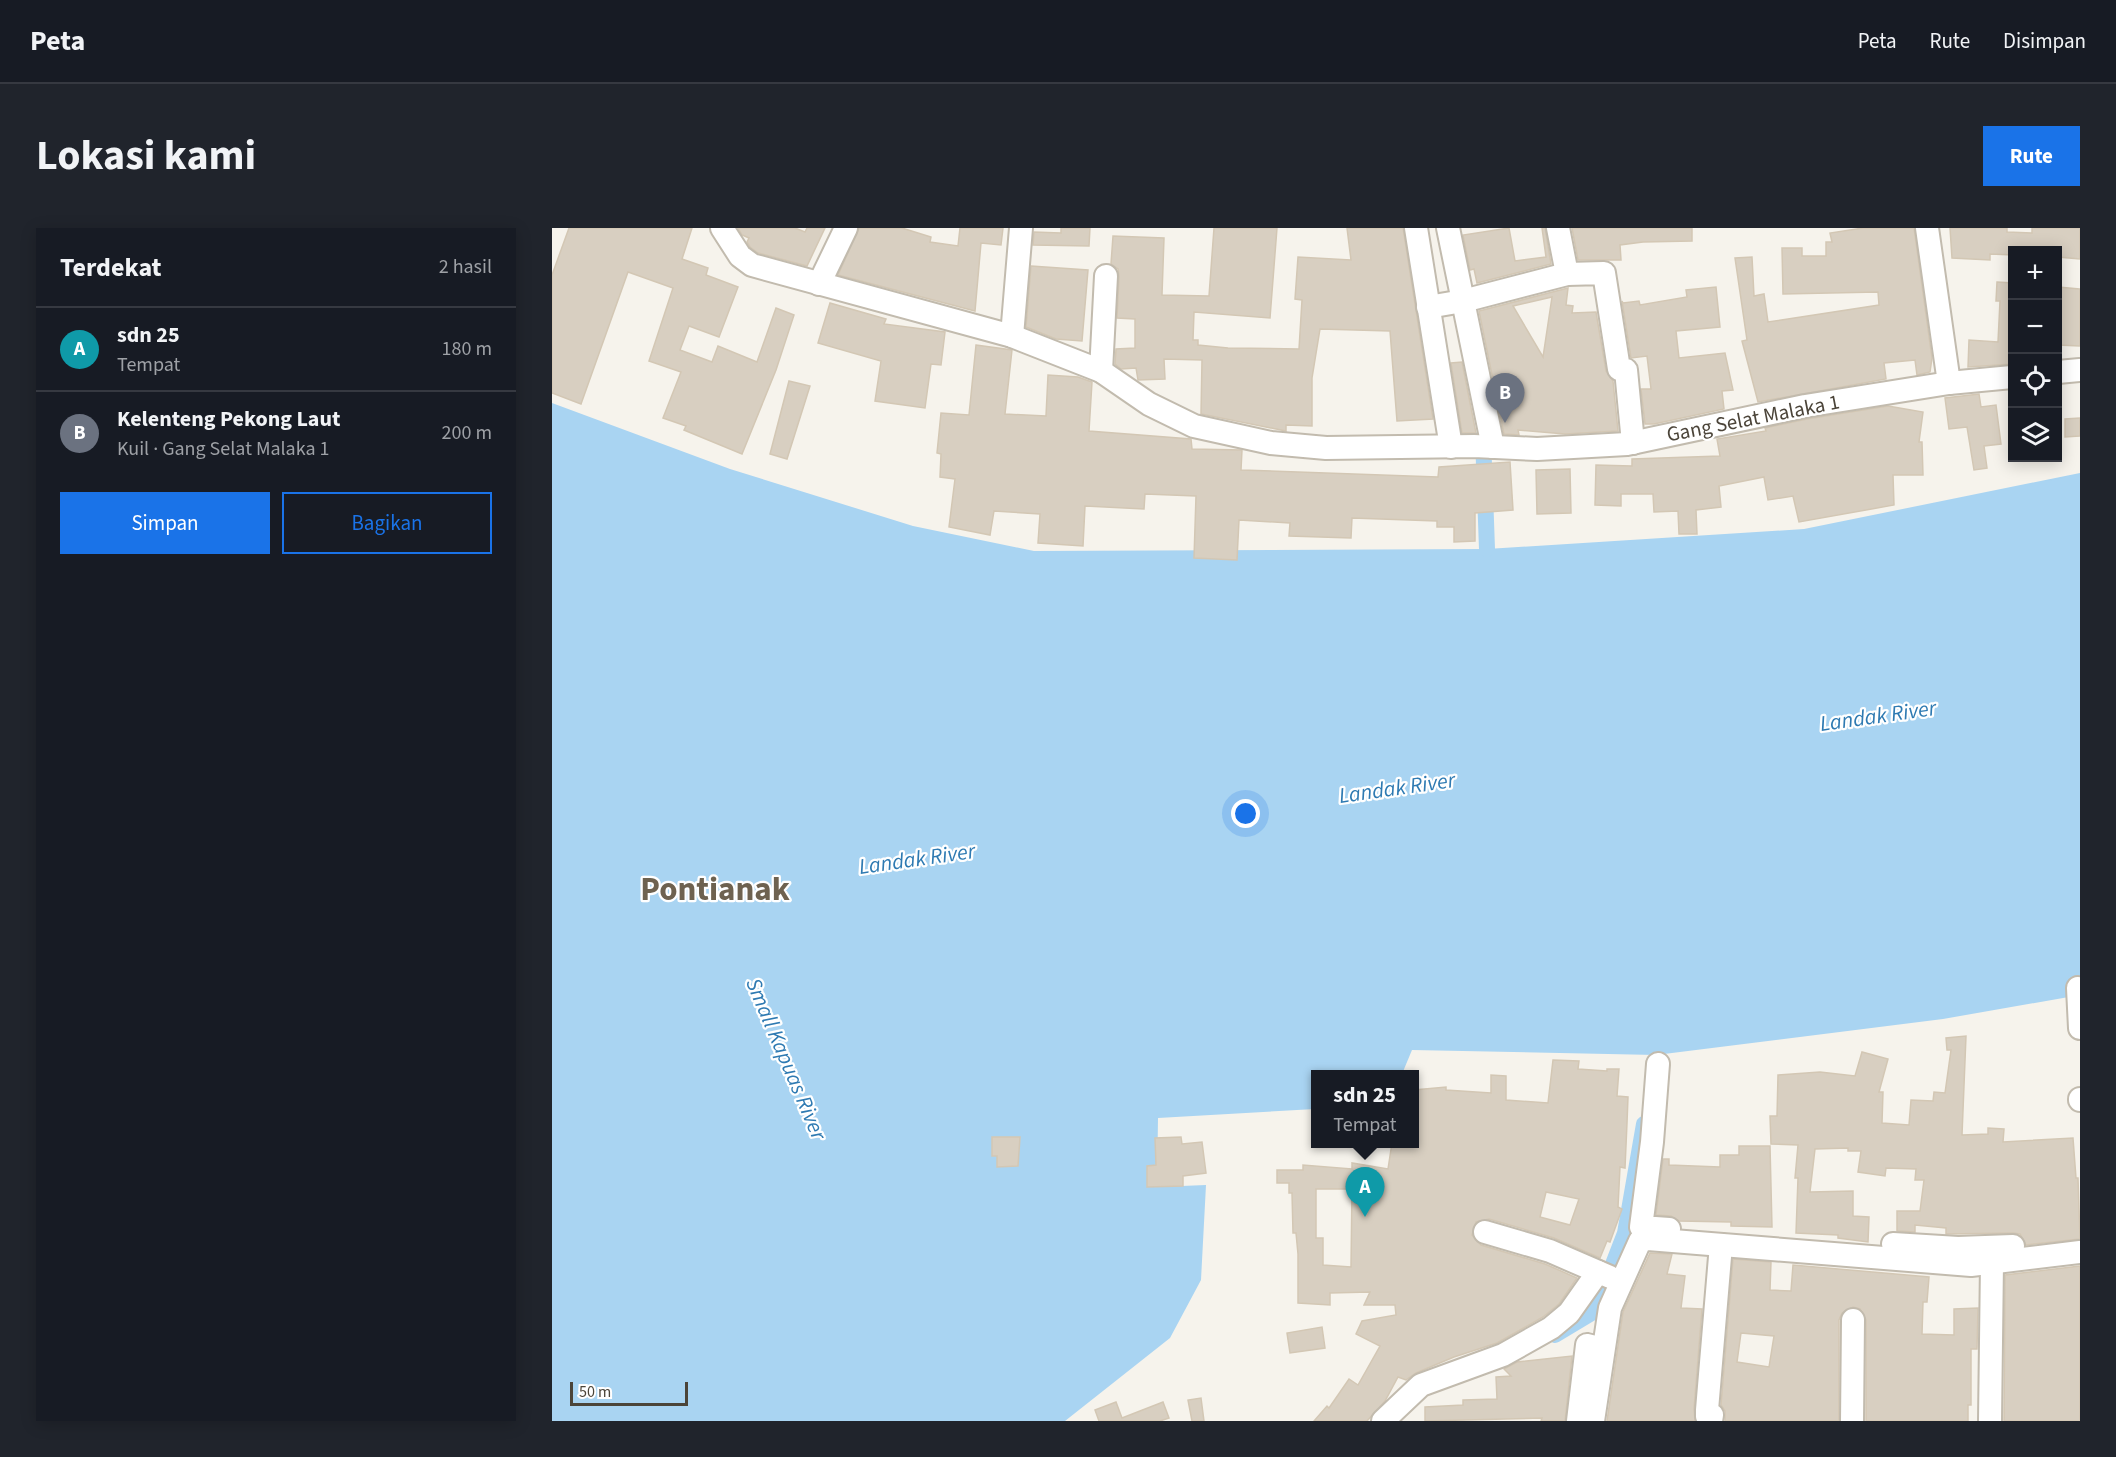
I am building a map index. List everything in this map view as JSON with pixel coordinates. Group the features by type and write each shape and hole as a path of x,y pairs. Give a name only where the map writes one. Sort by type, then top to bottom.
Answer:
{"street":[{"name":"Gang Selat Malaka 1","path":"722,228 740,256 752,265 1012,336 1101,371 1149,405 1194,426 1218,433 1271,442 1326,448 1483,446 1582,448 1633,442 1760,414 1949,383 2008,377"},
{"path":"819,284 846,228"},
{"path":"1012,336 1022,228"},
{"path":"1416,228 1450,447"},
{"path":"1448,228 1463,301 1483,446"},
{"path":"1558,228 1567,274"},
{"path":"1927,228 1949,383"},
{"path":"1428,307 1463,301 1567,274 1604,273 1619,369 1626,370 1633,442"},
{"path":"1101,371 1106,276"},
{"path":"2062,372 2080,370"},
{"path":"2078,988 2080,1028"},
{"path":"1578,1421 1595,1347 1640,1234 1658,1064"},
{"path":"1485,1232 1550,1251 1622,1283"},
{"path":"1640,1234 1881,1251 1987,1263 2057,1248 2080,1238"},
{"path":"1640,1234 1648,1239 1721,1245 1784,1244"},
{"path":"1711,1421 1712,1415 1707,1416 1707,1410 1721,1245"},
{"path":"1881,1251 2057,1248 2080,1252"},
{"path":"1977,1421 1987,1263"},
{"path":"1987,1263 1990,1421"},
{"path":"1383,1421 1421,1385 1554,1336 1598,1272"},
{"path":"1852,1421 1853,1320"},
{"path":"1593,1421 1595,1347"}],"water":[{"path":"552,403 730,469 913,526 1034,551 1487,549 1804,529 2080,473 2080,995 1943,1019 1656,1055 1412,1050 1404,1070 1311,1070 1311,1109 1158,1118 1157,1187 1206,1185 1201,1280 1170,1338 1065,1421 552,1421"}],"building":[{"path":"569,228 692,228 682,259 708,268 706,275 738,287 719,337 689,326 680,350 712,362 718,346 757,362 776,308 794,315 776,370 742,454 684,430 686,426 663,418 681,372 649,361 673,288 628,272 581,404 552,393 552,275"},
{"path":"738,228 795,228 805,232 807,228 825,228 807,266 758,253 750,247 747,242 749,238 742,235"},
{"path":"859,228 902,228 931,237 930,242 958,246 960,228 1003,228 1001,245 981,243 975,311 838,275"},
{"path":"1061,228 1090,228 1089,246 1033,245 1034,232 1061,233"},
{"path":"1214,228 1277,228 1270,318 1194,312 1193,340 1198,340 1198,345 1228,348 1299,349 1302,300 1295,299 1298,257 1351,260 1347,228 1403,228 1433,419 1397,421 1390,331 1320,329 1312,378 1312,426 1286,425 1286,431 1201,414 1202,360 1164,359 1165,379 1138,380 1136,368 1121,369 1115,364 1116,349 1135,348 1135,319 1117,318 1119,277 1118,269 1111,264 1113,236 1164,238 1162,295 1209,296"},
{"path":"1509,228 1515,261 1546,257 1542,228 1545,228 1551,264 1477,283 1474,269 1470,270 1463,235"},
{"path":"1572,228 1692,228 1692,241 1620,245 1621,260 1578,260"},
{"path":"1863,228 1914,228 1932,358 1930,372 1917,375 1915,360 1884,363 1886,379 1758,402 1742,341 1747,340 1735,258 1752,257 1754,296 1764,294 1768,322 1879,305 1878,292 1783,294 1782,248 1802,248 1802,256 1826,256 1826,242 1832,242 1830,233"},
{"path":"1950,228 2007,228 2007,232 2032,233 2032,228 2080,228 2080,259 2062,257 2062,246 2008,246 2008,255 1990,254 1990,260 1952,258"},
{"path":"1031,266 1088,270 1082,341 1056,339 1026,327"},
{"path":"1997,282 2008,283 2008,364 1968,367 1969,340 1998,342 2000,301 1996,301"},
{"path":"1716,287 1720,327 1676,331 1679,358 1725,353 1733,390 1722,391 1724,409 1645,424 1641,389 1651,389 1647,356 1631,358 1622,301 1623,303 1639,301 1640,305 1687,297 1686,290"},
{"path":"2062,287 2080,289 2080,346 2062,345"},
{"path":"1568,288 1566,305 1573,306 1572,313 1596,312 1606,371 1613,381 1618,431 1565,434 1518,430 1519,435 1504,434 1479,311","holes":["1552,297 1543,357 1513,306"]},
{"path":"830,303 886,319 884,324 945,332 941,365 931,364 925,408 875,401 881,361 818,343"},
{"path":"976,345 1012,350 1005,414 1046,416 1048,375 1078,377 1092,382 1089,431 1191,439 1192,449 1242,450 1241,470 1438,477 1439,467 1510,462 1513,510 1475,513 1475,541 1454,542 1454,527 1437,527 1437,521 1352,518 1351,538 1289,536 1290,523 1239,520 1237,560 1194,558 1196,496 1145,494 1144,509 1085,506 1083,546 1038,543 1040,514 994,511 990,535 949,527 955,479 940,477 941,454 937,453 941,413 969,415"},
{"path":"1462,362 1476,433 1462,433 1451,363"},
{"path":"789,381 810,386 787,459 770,454"},
{"path":"1979,394 1981,407 1996,405 2001,444 1984,446 1987,468 1974,470 1967,427 1949,429 1945,398"},
{"path":"1888,406 1923,412 1919,442 1922,442 1923,475 1893,475 1894,505 1799,522 1793,496 1768,500 1764,477 1719,486 1721,507 1696,510 1697,534 1679,534 1678,511 1654,512 1653,494 1621,494 1621,506 1595,505 1596,465 1632,466 1632,459 1720,456 1717,439 1766,431 1765,428 1807,419"},
{"path":"2080,418 2080,436 2065,437 2065,419"},
{"path":"1570,469 1571,513 1537,514 1536,470"},
{"path":"1966,1036 1962,1135 1988,1134 1988,1128 2004,1129 2003,1142 2073,1138 2076,1178 2078,1178 2080,1239 2026,1245 2020,1234 2013,1233 1946,1234 1946,1228 1915,1225 1915,1232 1897,1231 1897,1211 1920,1211 1924,1180 1915,1180 1916,1169 1886,1168 1885,1176 1858,1172 1861,1151 1848,1151 1848,1148 1815,1149 1810,1192 1853,1191 1853,1216 1869,1217 1868,1242 1838,1238 1838,1235 1796,1233 1798,1178 1795,1178 1798,1145 1771,1144 1770,1116 1777,1116 1778,1075 1820,1072 1855,1076 1862,1052 1888,1059 1879,1092 1883,1092 1882,1123 1909,1125 1911,1100 1933,1101 1934,1092 1945,1093 1951,1050 1947,1050 1946,1038"},
{"path":"1553,1060 1579,1061 1578,1069 1607,1071 1607,1069 1619,1069 1617,1096 1628,1097 1625,1168 1620,1167 1618,1207 1622,1209 1610,1242 1607,1241 1600,1258 1554,1238 1489,1219 1476,1222 1472,1235 1481,1245 1545,1264 1577,1278 1559,1304 1543,1317 1497,1343 1454,1357 1416,1373 1406,1380 1398,1377 1385,1401 1367,1421 1314,1421 1327,1406 1329,1408 1349,1379 1358,1385 1380,1346 1356,1334 1362,1321 1396,1315 1395,1305 1364,1305 1370,1292 1330,1293 1330,1305 1298,1303 1298,1254 1296,1233 1293,1233 1292,1193 1289,1193 1289,1183 1277,1183 1277,1170 1303,1170 1303,1165 1352,1169 1352,1163 1388,1169 1391,1148 1419,1148 1419,1090 1446,1087 1446,1090 1491,1093 1491,1075 1506,1076 1506,1100 1548,1103","holes":["1316,1189 1352,1189 1351,1267 1323,1265 1323,1238 1316,1238","1546,1192 1579,1199 1570,1225 1540,1217"]},
{"path":"992,1137 1020,1137 1018,1166 997,1167 997,1156 992,1156"},
{"path":"1181,1137 1182,1144 1202,1142 1206,1173 1183,1176 1183,1186 1147,1187 1147,1166 1156,1165 1155,1138"},
{"path":"1739,1146 1770,1146 1772,1227 1731,1226 1731,1222 1679,1221 1671,1216 1656,1215 1663,1159 1669,1159 1669,1165 1720,1167 1720,1155 1739,1155"},
{"path":"1650,1253 1672,1254 1667,1274 1685,1276 1681,1308 1702,1309 1695,1421 1607,1421 1623,1312"},
{"path":"1733,1259 1771,1262 1770,1290 1791,1291 1793,1265 1929,1277 1927,1302 1923,1302 1922,1334 1954,1335 1954,1309 1978,1308 1977,1349 1971,1349 1971,1405 1968,1405 1968,1421 1866,1421 1866,1320 1860,1309 1853,1307 1842,1313 1839,1320 1839,1421 1725,1421 1725,1411 1721,1405","holes":["1741,1333 1774,1336 1769,1367 1737,1362"]},
{"path":"2080,1266 2080,1421 2004,1421 2005,1275"},
{"path":"1322,1327 1325,1348 1290,1353 1287,1333"},
{"path":"1572,1356 1565,1421 1541,1421 1542,1418 1425,1421 1425,1407 1463,1405 1463,1400 1497,1399 1496,1377 1511,1376 1504,1369 1517,1362"},
{"path":"1201,1398 1204,1421 1192,1421 1188,1400"},
{"path":"1116,1402 1122,1418 1163,1402 1169,1418 1160,1421 1099,1421 1095,1410"}],"waterway":[{"path":"1483,437 1487,549"},
{"path":"1555,1335 1595,1311 1625,1233 1644,1124"}],"place":[{"name":"Kelenteng Pekong Laut","path":"1505,423"},
{"name":"sdn 25","path":"1365,1217"}],"district":[{"name":"Pontianak","path":"715,889"}],"water label":[{"name":"Landak River","path":"1878,716"},
{"name":"Landak River","path":"1397,788"},
{"name":"Landak River","path":"917,859"},
{"name":"Small Kapuas River","path":"786,1059"}]}
